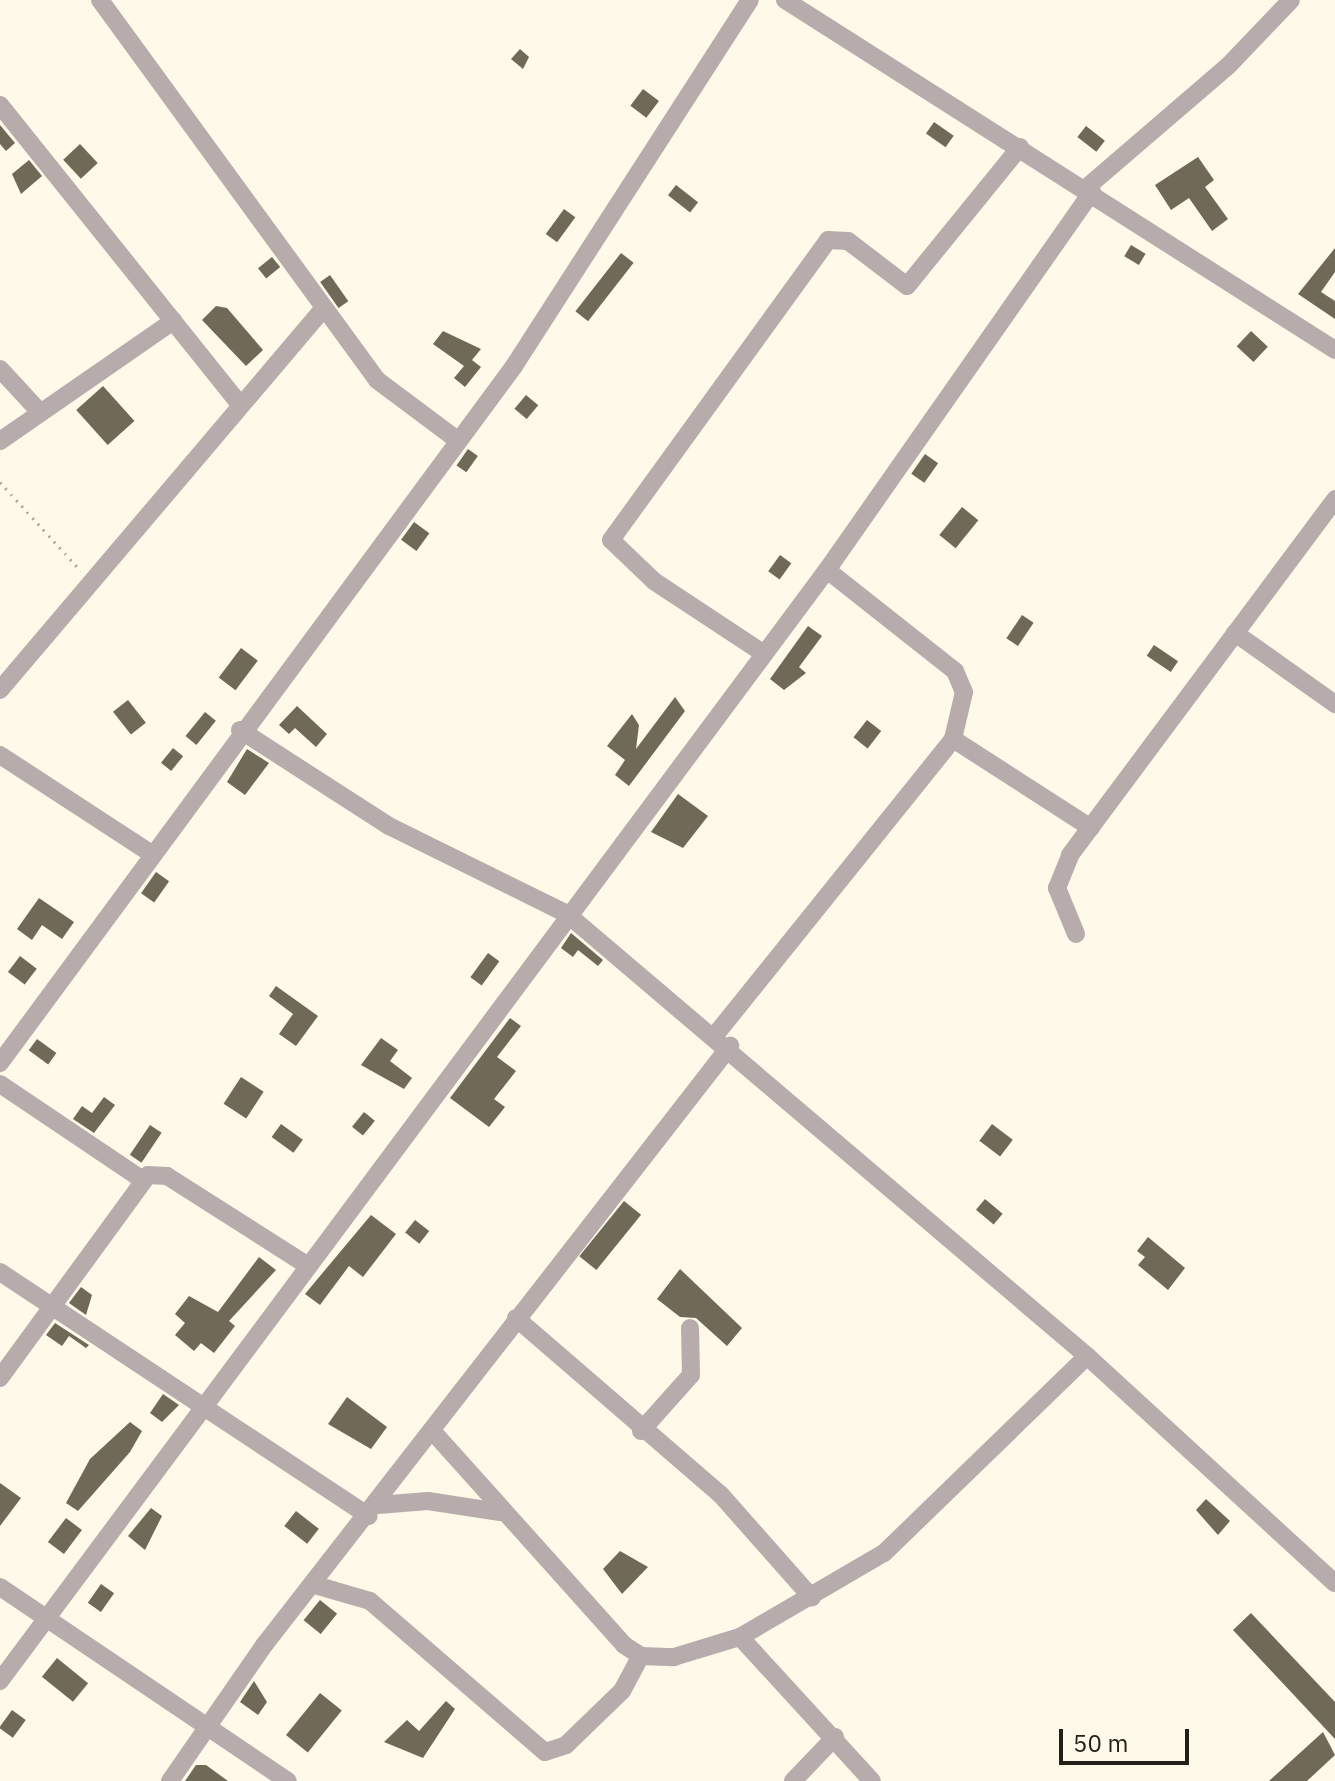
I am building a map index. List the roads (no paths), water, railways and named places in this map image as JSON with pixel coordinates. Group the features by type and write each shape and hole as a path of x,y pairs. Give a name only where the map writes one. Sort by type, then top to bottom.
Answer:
{"street":[{"path":"100,0 323,309 386,389 456,439"},
{"path":"0,1063 149,852 548,315 750,0"},
{"path":"785,0 1089,190 1335,350"},
{"path":"0,1681 305,1264 827,570 1089,190 1228,66 1291,0"},
{"path":"0,105 239,403"},
{"path":"763,653 645,574 611,540 828,240 848,241 907,286 1020,147"},
{"path":"0,690 239,403 323,309"},
{"path":"0,441 39,411 173,321"},
{"path":"0,369 39,411"},
{"path":"1076,934 1057,888 1091,828 1335,499"},
{"path":"170,1781 315,1585 435,1434 516,1318 723,1040 953,739 964,692 955,671 827,570"},
{"path":"1235,633 1335,704"},
{"path":"240,730 389,826 567,914 723,1040 1087,1356 1335,1583"},
{"path":"953,739 1091,828"},
{"path":"0,755 149,852"},
{"path":"0,1084 143,1180 167,1176 305,1264"},
{"path":"0,1378 143,1180"},
{"path":"0,1272 203,1406 373,1511 428,1501 500,1512"},
{"path":"516,1318 641,1431 721,1495 812,1598"},
{"path":"641,1431 691,1375 690,1328"},
{"path":"435,1434 500,1512 641,1656 674,1657 740,1637 812,1598 884,1553 1087,1356"},
{"path":"315,1585 370,1601 545,1752 566,1745 622,1691 641,1656"},
{"path":"0,1587 49,1614 288,1781"},
{"path":"740,1637 835,1737 872,1781"},
{"path":"793,1781 835,1737"}]}
